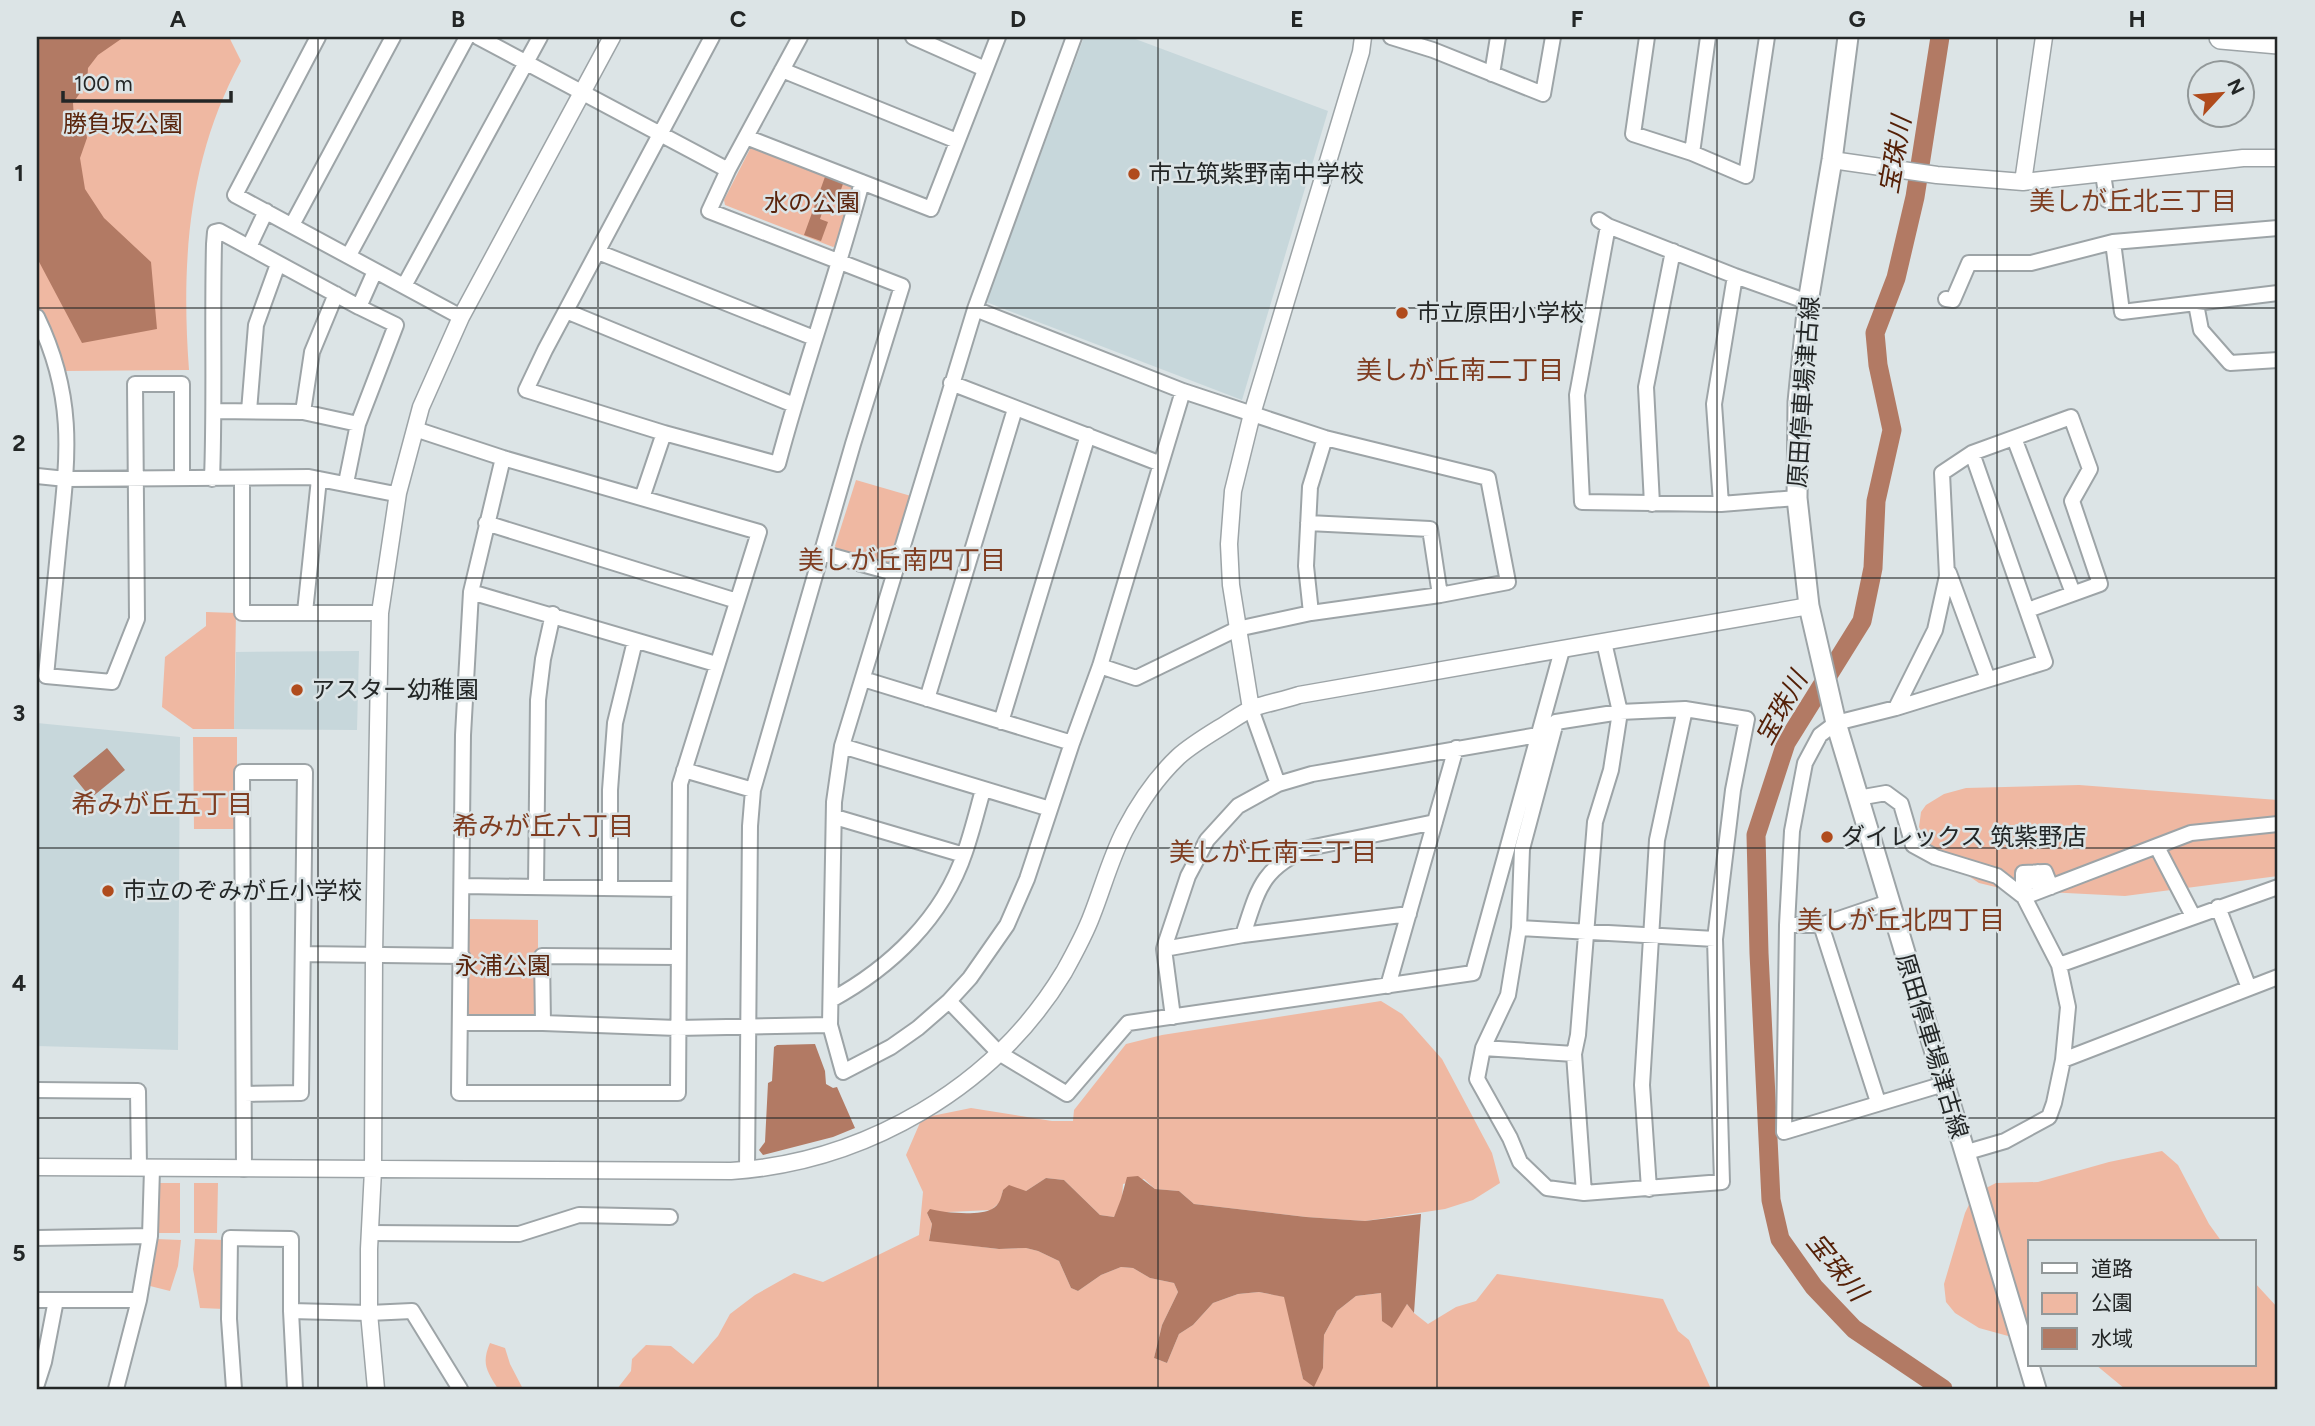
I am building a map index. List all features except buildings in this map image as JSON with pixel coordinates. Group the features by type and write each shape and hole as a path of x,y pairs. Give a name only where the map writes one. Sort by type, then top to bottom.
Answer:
{"highway":[{"path":"2221,37 2278,42"}],"main road":[{"name":"原田停車場津古線","path":"1848,37 1832,160 1808,302 1798,402 1797,498 1809,606 1835,718 1858,798 2028,1362"},
{"name":"原田停車場津古線","path":"2029,1366 2036,1389"}],"street":[{"path":"318,37 235,195 461,317"},
{"path":"292,225 393,37"},
{"path":"349,255 467,37"},
{"path":"478,37 728,170"},
{"path":"404,286 540,37"},
{"path":"376,1389 369,1313 380,613 398,493 421,407 461,317 612,37"},
{"path":"712,37 659,133 526,390 664,433 778,464 814,338 840,263 862,181"},
{"path":"747,1170 750,827 753,790 853,443 902,286 709,211 728,170 800,37"},
{"path":"913,37 985,69"},
{"path":"746,137 932,209 998,37"},
{"path":"1074,37 975,309 842,747 834,802 830,1025 843,1072 891,1047 949,1001 970,978 1007,925 1027,879 1100,666 1182,391"},
{"path":"1278,783 1251,709 1237,629 1229,544 1233,491 1252,414 1361,52 1363,37"},
{"path":"1391,37 1434,44 1492,74 1543,94 1553,37"},
{"path":"1492,74 1498,37"},
{"path":"1647,37 1633,134 1692,153 1746,176 1767,37"},
{"path":"1692,153 1708,37"},
{"path":"2023,182 2044,37"},
{"path":"782,70 957,141"},
{"path":"1832,160 1937,175 2023,182 2243,158 2278,158"},
{"path":"2103,174 2107,200"},
{"path":"249,247 265,211"},
{"path":"1797,498 1721,504 1582,502 1577,396 1603,223 1808,302"},
{"path":"1946,299 1953,300 1969,263 2031,263 2113,242 2278,228"},
{"path":"212,479 215,411 212,322 215,232 219,231 396,325 358,424 346,483"},
{"path":"2113,242 2122,312 2278,293"},
{"path":"1652,504 1646,387 1673,251"},
{"path":"598,252 814,338"},
{"path":"249,411 256,325 278,264"},
{"path":"359,307 375,271"},
{"path":"1721,504 1714,404 1735,276"},
{"path":"303,412 312,352 336,294"},
{"path":"2196,304 2202,330 2230,363 2278,360"},
{"path":"975,309 1182,391 1325,438 1488,478 1508,582 1440,595 1311,613 1237,629 1136,678 1100,666"},
{"path":"566,311 794,405"},
{"path":"37,317 62,386 68,446 46,676 112,682 136,618 135,384 183,384 182,478"},
{"path":"951,383 1161,464"},
{"path":"927,699 1015,409"},
{"path":"215,411 303,412 358,424"},
{"path":"1896,708 1936,630 1947,576 1942,473 1972,453 2071,417 2090,469 2071,501 2100,584 2028,610"},
{"path":"415,429 503,458 759,532 680,784 678,1093 459,1093 463,735 471,592 503,458"},
{"path":"642,498 664,433"},
{"path":"1001,722 1088,435"},
{"path":"1311,613 1306,566 1310,487 1325,438"},
{"path":"2014,438 2073,593"},
{"path":"1944,1084 1784,1132 1791,831 1805,763 1820,734 1835,718 1896,708 2045,662 1972,453"},
{"path":"37,477 309,477 398,493"},
{"path":"242,478 242,613 380,613"},
{"path":"305,612 319,479"},
{"path":"486,523 737,601"},
{"path":"1308,523 1430,529 1440,595"},
{"path":"822,552 894,573"},
{"path":"1947,569 1988,680"},
{"path":"471,592 716,664"},
{"path":"37,1167 670,1172 747,1170 828,1154 869,1139 928,1108 969,1079 999,1053 1039,1007 1064,972 1091,918 1124,831 1142,801 1178,757 1251,709 1299,695 1809,606"},
{"path":"536,887 538,700 543,659 553,614"},
{"path":"610,887 610,790 615,723 635,641"},
{"path":"1584,1193 1574,1054 1578,1035 1595,822 1611,770 1620,712 1604,642"},
{"path":"949,1001 999,1053 1067,1094 1128,1023 1473,973 1562,650"},
{"path":"863,679 1072,743"},
{"path":"1649,1189 1642,1085 1657,841 1685,709"},
{"path":"1685,709 1747,719 1733,790 1715,939 1722,1182 1584,1193 1547,1188 1520,1162 1510,1138 1477,1079 1483,1048 1508,995 1519,928 1522,849 1556,723 1620,712 1685,709"},
{"path":"1173,1017 1164,949 1188,876 1207,840 1238,806 1278,783 1312,774 1538,735"},
{"path":"842,747 1050,810"},
{"path":"1388,986 1456,748"},
{"path":"684,770 753,790"},
{"path":"244,1094 301,1093 305,772 242,772 244,1169"},
{"path":"831,1000 897,956 940,905 964,855 983,790"},
{"path":"1858,798 1886,793 1901,804 1913,845 1935,857 1997,876 2024,897 2059,965 2068,1007 2063,1060 2049,1117 2004,1141 1964,1153"},
{"path":"835,817 964,855"},
{"path":"1243,935 1258,888 1274,868 1289,856 1309,848 1435,822"},
{"path":"2024,897 2191,833 2278,824"},
{"path":"2157,847 2193,916"},
{"path":"2038,872 2045,872 2051,887"},
{"path":"463,886 679,889"},
{"path":"2059,965 2278,887"},
{"path":"1787,925 1821,925 1889,902"},
{"path":"2218,907 2249,988"},
{"path":"1164,949 1243,935 1409,914"},
{"path":"1821,925 1878,1102"},
{"path":"1519,928 1715,939"},
{"path":"303,954 462,956"},
{"path":"543,1023 542,957 678,957"},
{"path":"2063,1060 2278,976"},
{"path":"461,1023 677,1028 830,1025"},
{"path":"1483,1048 1574,1054"},
{"path":"37,1090 138,1091 150,1236 139,1300 116,1389"},
{"path":"370,1233 519,1234 579,1215 670,1217"},
{"path":"37,1238 150,1236"},
{"path":"234,1389 229,1319 230,1238 291,1240 295,1389"},
{"path":"37,1300 139,1300"},
{"path":"37,1384 56,1300"},
{"path":"291,1311 412,1311 460,1389"}],"shaded area":[{"path":"1084,37 1130,37 1328,111 1242,400 986,302"},
{"name":"アスター幼稚園","path":"359,651 357,730 234,729 236,652"},
{"name":"市立のぞみが丘小学校","path":"37,723 180,737 178,1050 37,1046"}],"green space":[{"name":"勝負坂公園","path":"37,37 229,37 241,61 209,135 192,211 186,290 189,370 64,371 53,338 37,308"},
{"name":"水の公園","path":"755,147 853,183 855,188 838,245 833,247 725,205 724,200 750,149"},
{"path":"856,480 911,496 890,562 886,564 837,550 835,546"},
{"path":"206,612 236,613 234,729 193,729 162,707 165,657 206,626"},
{"path":"193,737 237,737 237,829 194,829"},
{"path":"2079,785 2278,800 2278,876 2125,896 2008,890 1979,883 1941,857 1919,827 1921,812 1926,805 1944,794 1966,788"},
{"name":"永浦公園","path":"467,919 538,920 538,1015 534,1019 470,1019 467,1012"},
{"path":"1381,1001 1402,1014 1442,1059 1492,1153 1500,1183 1473,1200 1445,1209 1365,1221 1194,1204 1179,1191 1155,1189 1144,1179 1123,1184 1122,1199 1114,1217 1100,1215 1064,1180 1046,1178 1026,1191 1003,1190 1000,1202 991,1210 927,1213 932,1224 929,1240 1038,1251 1059,1261 1071,1288 1078,1291 1101,1275 1121,1267 1133,1268 1150,1278 1174,1283 1178,1292 1162,1325 1154,1358 1167,1363 1179,1334 1193,1325 1213,1303 1238,1294 1259,1292 1285,1297 1303,1379 1323,1368 1324,1335 1337,1311 1356,1296 1381,1293 1382,1321 1398,1315 1407,1304 1428,1324 1456,1307 1476,1301 1497,1274 1663,1299 1678,1331 1689,1340 1711,1389 617,1389 631,1371 632,1359 646,1345 671,1346 693,1364 718,1336 730,1314 755,1295 794,1273 823,1282 919,1235 923,1192 906,1155 922,1118 971,1108 1052,1121 1073,1121 1074,1110 1126,1044 1162,1035"},
{"path":"2162,1151 2178,1165 2209,1224 2221,1240 2028,1240 2028,1341 1979,1328 1955,1313 1946,1302 1944,1284 1965,1213 1974,1194 1996,1183 2038,1182 2109,1162"},
{"path":"180,1183 180,1233 155,1233 157,1185"},
{"path":"194,1183 218,1183 217,1233 194,1233"},
{"path":"156,1239 181,1240 178,1266 170,1291 146,1285"},
{"path":"195,1239 225,1240 224,1309 200,1308 193,1269"},
{"path":"2256,1284 2278,1308 2278,1389 2125,1389 2097,1366 2256,1366"},
{"path":"490,1343 505,1348 523,1389 498,1389 486,1367"}],"water":[{"path":"37,37 124,37 98,55 88,68 87,83 73,103 74,118 85,126 87,138 80,158 85,189 104,218 151,262 157,329 82,343 37,258"},
{"path":"826,174 844,181 837,201 827,198 820,219 828,222 821,241 804,235"},
{"path":"107,748 125,770 91,798 73,776"},
{"path":"815,1044 825,1071 826,1084 837,1087 855,1128 833,1137 763,1155 759,1150 765,1142 768,1083 772,1081 774,1047"},
{"path":"1138,1176 1155,1189 1179,1191 1194,1204 1365,1221 1421,1214 1414,1313 1407,1304 1392,1328 1382,1321 1381,1293 1356,1296 1337,1311 1324,1335 1323,1368 1314,1387 1303,1379 1284,1297 1259,1292 1238,1294 1213,1303 1193,1325 1179,1334 1167,1363 1154,1358 1162,1325 1178,1292 1174,1283 1150,1278 1133,1268 1121,1267 1101,1275 1078,1291 1071,1288 1059,1261 1038,1251 929,1241 932,1224 927,1213 930,1209 979,1213 997,1205 1003,1190 1009,1185 1026,1191 1046,1178 1064,1180 1100,1215 1114,1217 1127,1177"}],"waterway":[{"name":"宝珠川","path":"1940,37 1915,197 1896,278 1875,333 1878,365 1892,430 1876,501 1873,568 1862,621 1786,743 1756,835 1771,1200 1780,1239 1814,1287 1854,1329 1943,1389"}],"place":[{"name":"市立筑紫野南中学校","path":"1134,174"},
{"name":"市立原田小学校","path":"1402,313"},
{"name":"アスター幼稚園","path":"297,690"},
{"name":"ダイレックス 筑紫野店","path":"1827,837"},
{"name":"市立のぞみが丘小学校","path":"108,891"}],"district":[{"name":"美しが丘北三丁目","path":"2133,201"},
{"name":"美しが丘南二丁目","path":"1460,370"},
{"name":"美しが丘南四丁目","path":"902,560"},
{"name":"希みが丘五丁目","path":"162,804"},
{"name":"希みが丘六丁目","path":"543,826"},
{"name":"美しが丘南三丁目","path":"1273,852"},
{"name":"美しが丘北四丁目","path":"1901,920"}]}
